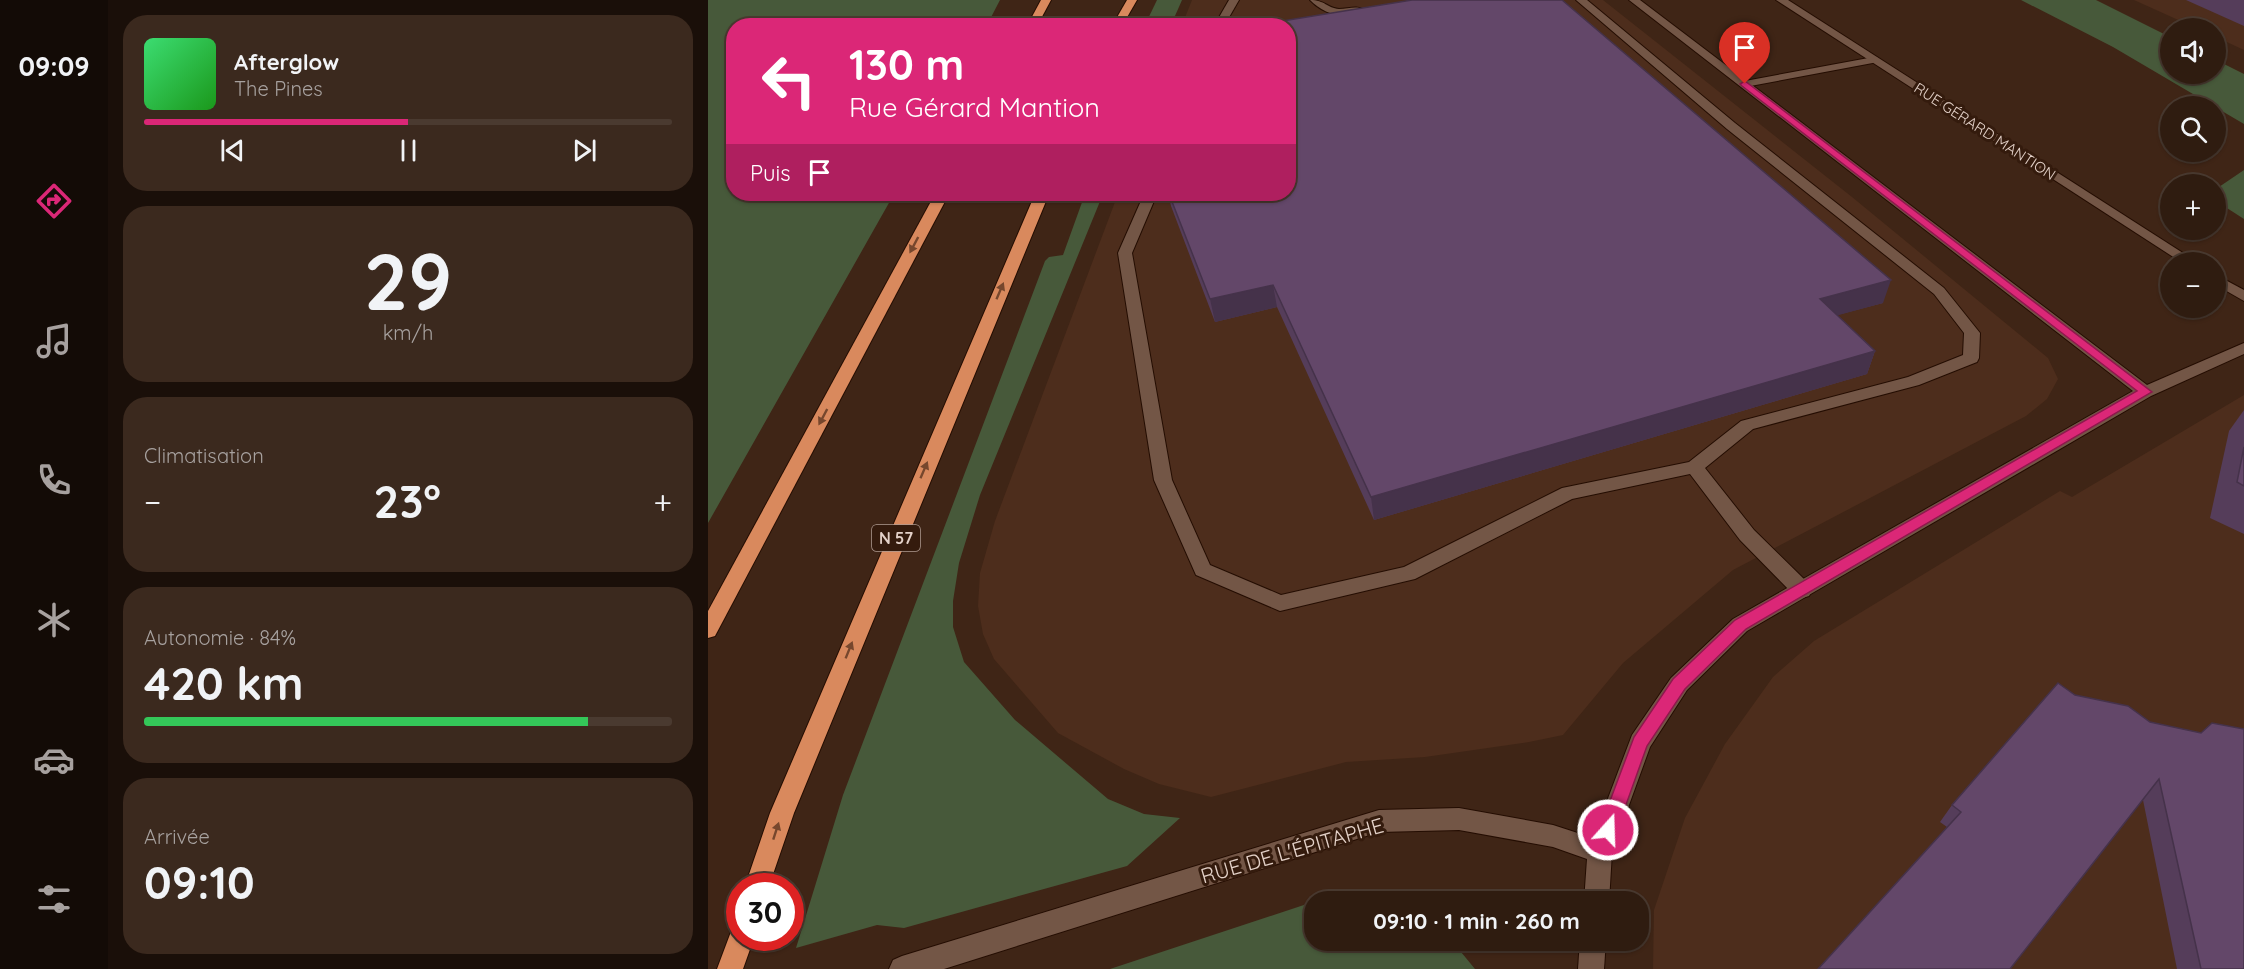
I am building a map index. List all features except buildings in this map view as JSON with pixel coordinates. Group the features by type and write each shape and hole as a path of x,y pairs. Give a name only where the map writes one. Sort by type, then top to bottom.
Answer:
{"highway":[{"path":"1036,18 1046,0"},
{"path":"1117,18 1123,0"},
{"path":"1120,18 1132,0"},
{"path":"1027,18 1029,9"},
{"path":"708,630 938,201"},
{"name":"N 57","path":"762,873 782,813 800,769 1039,201"},
{"path":"730,969 736,951"}],"street":[{"path":"1224,18 1234,0"},
{"path":"1315,0 1326,10 1340,13 1373,8"},
{"path":"1146,201 1125,253 1163,480 1203,570 1280,603 1408,574 1568,493 1694,467 1747,425 1912,381 1971,358 1972,333 1939,291 1731,126 1581,0"},
{"path":"1634,0 2145,392"},
{"name":"RUE GÉRARD MANTION","path":"1781,0 2174,252"},
{"path":"1745,84 1874,60"},
{"path":"2226,285 2244,297"},
{"path":"1597,891 1600,852 1640,742 1679,684 1740,625 2145,392 2244,348"},
{"path":"1694,467 1747,535 1802,590"},
{"name":"RUE DE L'ÉPITAPHE","path":"902,969 1379,821 1459,819 1553,836 1600,852"},
{"path":"1591,969 1592,951"}],"shaded area":[{"path":"1192,0 1603,0 1852,197 2048,358 2058,379 2047,399 2026,416 1733,570 1623,663 1563,735 1425,757 1346,762 1211,797 1159,784 1124,769 1058,733 994,659 983,634 978,606 980,573 995,521 1115,201 1296,201 1296,18 1185,18"},
{"path":"2134,0 2244,0 2244,50 2226,42 2226,18 2174,18"},
{"path":"2244,395 2244,969 1653,969 1654,910 1685,818 1725,744 1773,677 1814,641 2060,491 2072,497"}],"green space":[{"path":"708,0 1000,0 991,18 726,18 726,201 890,201 708,523"},
{"path":"1157,0 1182,0 1174,18 1148,18"},
{"path":"2021,0 2096,0 2160,32 2160,75 2113,47"},
{"path":"2226,65 2244,74 2244,124 2226,113 2226,96 2196,96 2176,84 2226,84"},
{"path":"2244,170 2244,219 2226,207 2226,182"},
{"path":"1082,201 1100,201 980,495 959,563 953,601 953,627 964,662 1015,720 1108,799 1144,814 1180,818 1127,866 904,928 877,925 804,946 804,922 843,795 1045,261 1049,257 1063,255"},
{"path":"1304,905 1304,951 1460,951 1475,969 1110,969"}],"route":[{"path":"1608,830 1640,742 1679,684 1740,625 2145,392 2081,340 1745,84"}]}
